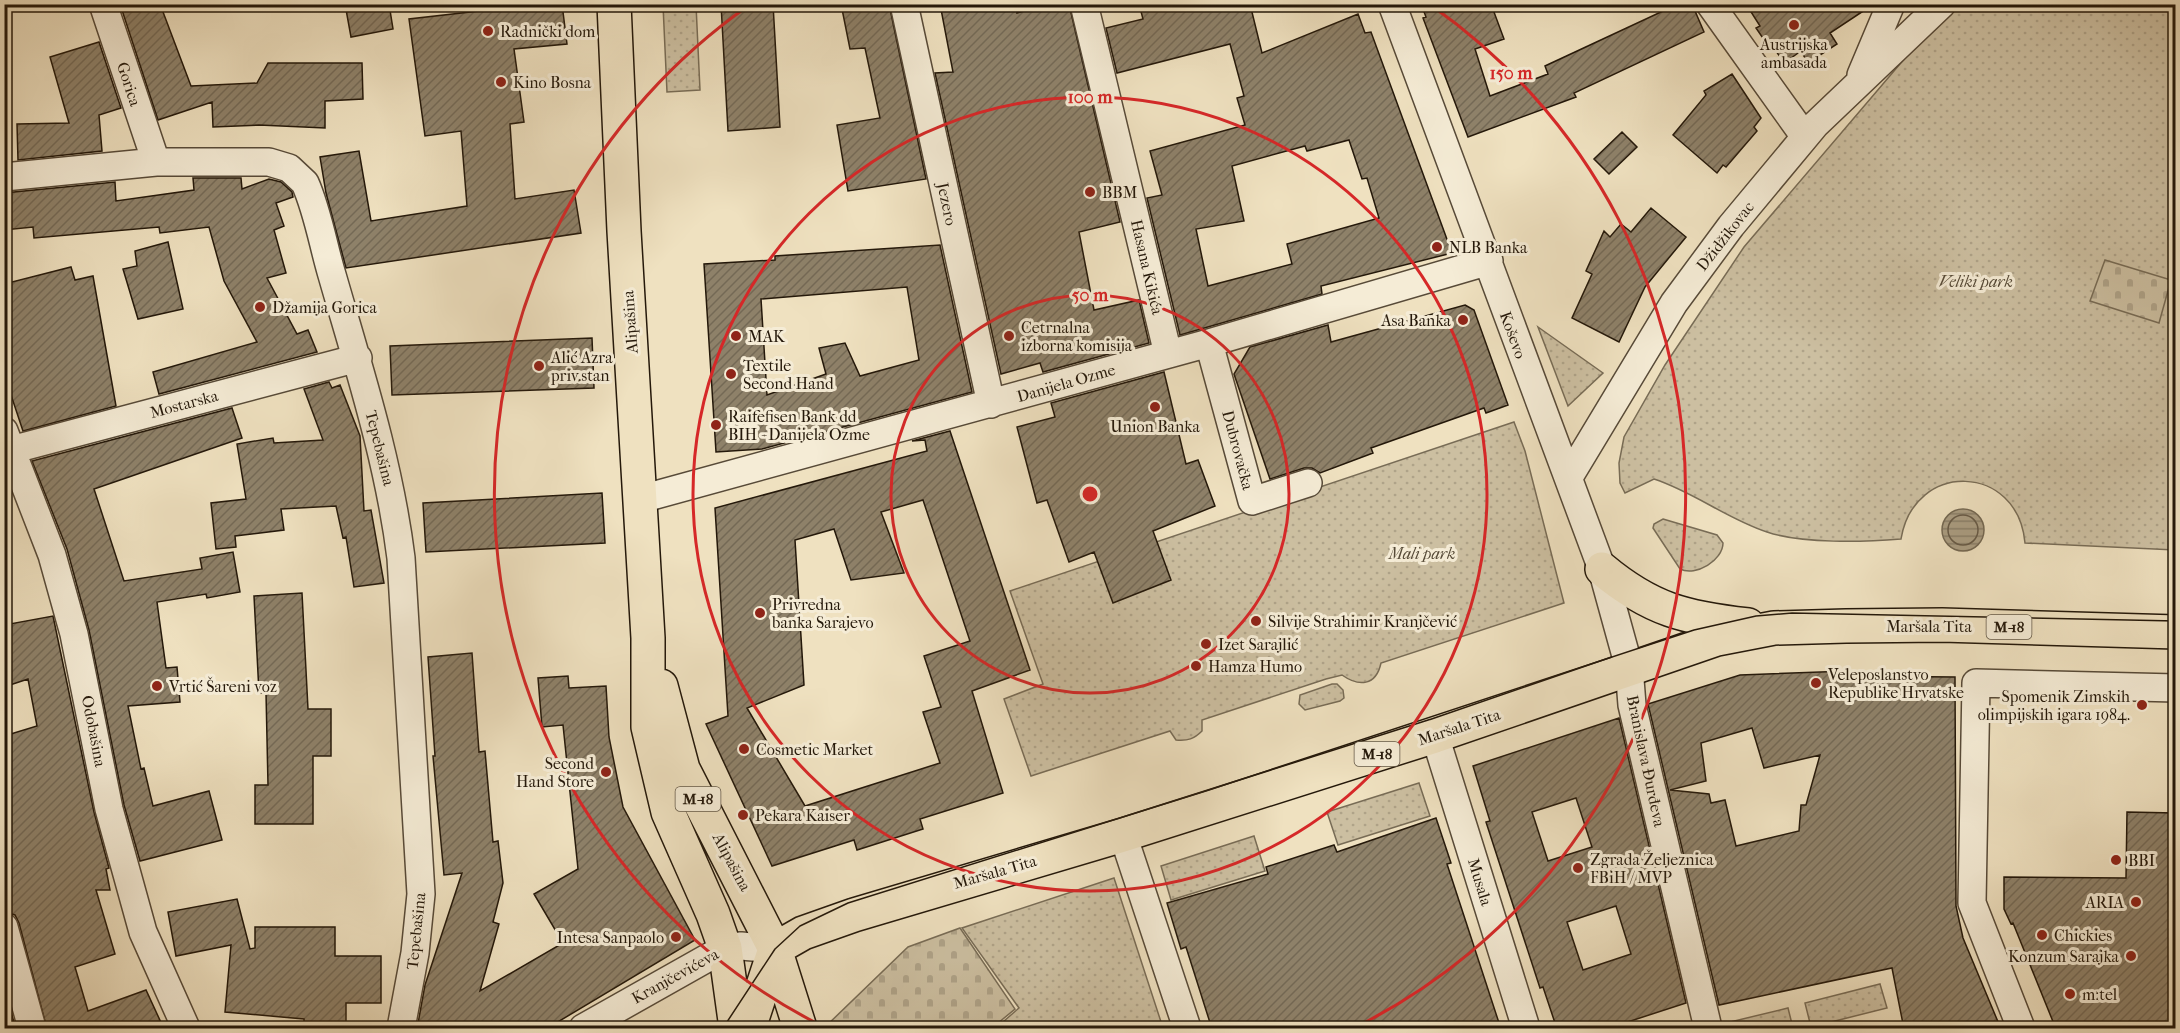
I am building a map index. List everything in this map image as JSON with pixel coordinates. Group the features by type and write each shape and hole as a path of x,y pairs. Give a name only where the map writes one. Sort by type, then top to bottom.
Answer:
{"main road":[{"name":"Alipašina","path":"615,4 625,242 648,638 648,727 668,812 713,914 725,948"},
{"path":"1602,569 1630,592 1656,605 1709,619 1774,628"},
{"name":"Maršala Tita","path":"775,949 803,933 854,915 1123,835 1435,736 1717,639 1774,628 1942,625 2175,632"},
{"name":"Alipašina","path":"648,638 683,769 775,949"},
{"name":"M-18","path":"725,948 736,1029"},
{"path":"748,1029 775,949"},
{"name":"M-18","path":"775,949 800,1029"}],"street":[{"name":"Gorica","path":"103,4 156,162"},
{"name":"Jezero","path":"904,4 991,404"},
{"name":"Hasana Kikića","path":"1084,4 1168,354"},
{"name":"Koševo","path":"1392,4 1602,569 1629,668"},
{"path":"1710,4 1805,137"},
{"name":"Džidžikovac","path":"1569,477 1674,303 1731,226 1805,137 1856,87 1891,4"},
{"path":"1856,87 1942,4"},
{"name":"Tepebašina","path":"4,177 156,162 269,162 289,168 298,174 309,193 358,358 395,512 412,708 421,894 415,953 401,1029"},
{"name":"Danijela Ozme","path":"641,499 1209,343 1489,261"},
{"name":"Dubrovačka","path":"1209,343 1252,501 1308,483"},
{"name":"Mostarska","path":"8,440 358,358"},
{"name":"Odobašina","path":"8,440 51,555 74,634 109,809 137,913 186,1029"},
{"name":"Branislava Đurđeva","path":"1629,668 1632,705 1708,1029"},
{"path":"2021,1029 1972,903 1976,683 2175,688"},
{"name":"Musala","path":"1435,736 1526,1029"},
{"path":"1123,835 1187,1029"},
{"path":"4,927 32,1029"},
{"name":"Kranjčevićeva","path":"583,1029 725,948 741,946 775,949"}],"green space":[{"path":"663,5 696,5 700,90 667,92"},
{"name":"Veliki park","path":"1956,5 2175,5 2175,550 2025,543 2018,517 2004,498 1986,486 1965,481 1944,484 1925,495 1910,513 1901,539 1869,541 1798,539 1767,532 1752,527 1669,484 1654,479 1625,493 1620,483 1619,463 1624,437 1665,365 1744,247 1917,44"},
{"path":"2105,260 2171,280 2159,323 2090,301"},
{"path":"1538,327 1603,373 1568,406"},
{"name":"Mali park","path":"1514,422 1525,451 1564,603 1381,663 1379,671 1366,682 1360,683 1342,675 1326,679 1202,720 1202,731 1190,739 1176,740 1170,731 1031,776 1004,699 1043,684 1010,591"},
{"path":"1663,519 1717,535 1723,543 1719,555 1701,569 1686,571 1680,569 1653,528 1654,524"},
{"path":"1337,684 1343,690 1344,698 1340,701 1305,710 1299,704 1300,695"},
{"path":"1419,783 1430,816 1338,845 1327,812"},
{"path":"1254,836 1265,871 1171,900 1161,866"},
{"path":"1114,878 1163,1028 996,1028 1019,1008 962,928"},
{"path":"960,928 1015,1009 992,1028 824,1028 908,947"},
{"path":"1880,984 1887,1008 1811,1027 1805,1003"},
{"path":"1788,1008 1793,1028 1728,1028 1726,1023"}],"water":[{"path":"1963,509 1978,515 1984,530 1978,545 1963,551 1948,545 1942,530 1948,515"}],"building":[{"path":"120,4 160,4 191,86 257,83 268,63 362,63 363,99 325,101 325,128 259,125 213,127 212,102 158,120"},
{"path":"345,4 389,4 393,29 351,37"},
{"path":"540,4 562,4 567,44 514,49 524,122 510,124 515,199 574,190 581,233 346,268 326,193 320,157 359,151 371,221 467,206 461,131 425,136 409,19"},
{"path":"721,4 773,4 780,127 728,131"},
{"path":"841,4 889,4 926,179 848,191 837,125 880,118 865,48 850,49"},
{"path":"940,4 1017,4 1017,13 1048,4 1069,4 1120,222 1079,232 1094,310 1139,300 1149,343 1043,372 1040,363 1001,374 935,73 953,72"},
{"path":"1139,4 1250,4 1262,53 1358,14 1365,33 1371,32 1452,253 1321,286 1322,294 1180,335 1147,198 1162,195 1150,151 1245,125 1237,98 1244,96 1230,44 1117,73 1106,28 1143,19","holes":["1349,140 1362,179 1367,178 1379,218 1287,244 1292,264 1208,286 1196,229 1244,221 1232,166 1305,146 1307,151"]},
{"path":"1421,4 1491,4 1504,39 1475,49 1490,96 1548,74 1545,66 1678,4 1692,4 1704,32 1574,93 1576,97 1468,137 1423,18 1426,17"},
{"path":"1746,4 1874,4 1830,33 1837,44 1808,63 1801,51 1784,63 1772,45 1769,47 1756,28 1760,26"},
{"path":"99,42 121,108 99,115 102,151 18,160 17,124 69,123 50,57"},
{"path":"1732,74 1761,118 1754,127 1757,131 1726,167 1723,165 1717,173 1673,135 1706,95 1704,91"},
{"path":"1622,132 1637,147 1609,174 1594,159"},
{"path":"193,178 241,178 242,189 269,179 281,182 292,192 293,197 276,203 284,226 274,230 286,273 267,278 297,334 308,330 317,352 159,394 153,372 257,342 224,281 209,227 160,233 159,227 34,238 33,227 4,230 4,193 115,182 116,201 194,190"},
{"path":"1651,208 1686,237 1645,287 1619,342 1572,318 1592,274 1586,271 1604,231 1610,237 1621,224 1631,232"},
{"path":"168,242 183,309 138,319 123,269 137,266 135,251"},
{"path":"940,245 972,392 762,449 716,452 704,264 775,260 775,256","holes":["907,287 919,360 860,376 845,343 819,348 826,374 767,395 761,299"]},
{"path":"71,267 75,280 93,276 116,406 23,431 4,374 4,284"},
{"path":"1465,305 1474,310 1508,405 1486,413 1484,408 1371,448 1373,453 1320,473 1312,468 1304,468 1270,479 1234,374 1250,347 1328,325 1331,342"},
{"path":"592,338 594,388 392,395 390,346"},
{"path":"1164,372 1186,464 1198,460 1215,506 1153,531 1171,580 1113,603 1094,552 1069,562 1047,500 1037,503 1017,427 1055,417 1051,403"},
{"path":"329,382 332,388 340,385 360,436 364,511 371,510 384,583 354,587 346,537 343,538 336,506 281,509 284,530 235,536 236,547 216,549 211,503 246,499 237,444 273,438 274,443 323,440 304,389"},
{"path":"232,408 242,438 94,489 124,581 202,569 200,558 233,552 240,592 207,598 206,594 157,602 166,668 177,667 180,702 128,706 141,769 144,768 153,806 209,791 222,840 140,861 124,805 89,630 67,549 32,461"},
{"path":"950,431 1030,670 972,691 1003,793 920,819 923,829 857,850 854,840 772,866 706,724 728,716 715,508 927,451 925,440 912,441","holes":["923,500 970,641 924,656 941,707 923,712 940,763 805,806 747,708 804,685 795,540 834,529 851,580 904,573 881,512"]},
{"path":"602,493 605,543 426,552 423,503"},
{"path":"302,593 308,709 331,709 331,756 313,756 313,824 255,824 255,785 268,785 266,693 259,693 254,596"},
{"path":"53,616 94,812 109,868 106,869 110,890 96,890 115,954 75,967 88,1011 146,990 164,1029 47,1029 19,923 15,915 4,912 4,736 37,726 28,679 4,687 4,625"},
{"path":"472,653 479,752 485,751 493,842 498,841 503,883 493,922 499,924 480,991 563,943 534,894 578,869 563,725 542,727 538,678 568,676 569,688 606,686 609,737 623,807 695,940 546,1029 417,1029 425,985 462,873 444,875 433,756 435,756 428,657"},
{"path":"1848,671 1848,676 1955,677 1956,906 1963,938 2001,1029 1904,1029 1892,968 1719,1005 1648,704 1740,675","holes":["1752,728 1764,768 1820,755 1806,805 1801,805 1799,831 1736,846 1725,800 1711,803 1709,794 1670,790 1706,781 1701,743"]},
{"name":"Zgrada Željeznica FBiH / MVP","path":"1619,718 1686,1003 1606,1029 1557,1029 1543,987 1540,988 1486,822 1490,821 1473,766","holes":["1576,798 1592,847 1548,861 1532,812","1616,906 1631,954 1583,970 1567,922"]},
{"path":"2127,812 2175,813 2175,1029 2056,1029 2013,923 2011,924 2004,909 2004,877 2126,878"},
{"path":"1436,818 1451,863 1447,864 1501,1029 1212,1029 1186,947 1181,949 1167,903 1268,874 1266,867 1334,845 1337,852"},
{"path":"237,899 250,949 255,948 255,927 335,927 335,956 381,956 381,1003 346,1003 346,1029 304,1029 304,1019 225,1012 231,945 176,956 168,912"},
{"path":"4,988 16,1029 4,1029"}],"tram line":[{"path":"723,1028 775,949 800,926 848,903 1209,790 1694,630 1756,616 1792,613 2176,621"}],"place":[{"name":"Austrijska ambasada","path":"1794,25"},
{"name":"Radnički dom","path":"488,31"},
{"name":"Kino Bosna","path":"501,82"},
{"name":"BBM","path":"1090,192"},
{"name":"NLB Banka","path":"1437,247"},
{"name":"Džamija Gorica","path":"260,307"},
{"name":"Asa Banka","path":"1463,320"},
{"name":"MAK","path":"736,336"},
{"name":"Cetrnalna izborna komisija","path":"1009,336"},
{"name":"Alić Azra priv.stan","path":"539,366"},
{"name":"Textile Second Hand","path":"731,374"},
{"name":"Union Banka","path":"1155,407"},
{"name":"Raifefisen Bank dd BIH - Danijela Ozme","path":"716,425"},
{"name":"Privredna banka Sarajevo","path":"760,613"},
{"name":"Silvije Strahimir Kranjčević","path":"1256,621"},
{"name":"Izet Sarajlić","path":"1206,644"},
{"name":"Hamza Humo","path":"1196,666"},
{"name":"Veleposlanstvo Republike Hrvatske","path":"1816,683"},
{"name":"Vrtić Šareni voz","path":"157,686"},
{"name":"Spomenik Zimskih olimpijskih igara 1984.","path":"2142,705"},
{"name":"Cosmetic Market","path":"744,749"},
{"name":"Second Hand Store","path":"606,772"},
{"name":"Pekara Kaiser","path":"743,815"},
{"name":"BBI","path":"2116,860"},
{"name":"Zgrada Željeznica FBiH / MVP","path":"1578,868"},
{"name":"ARIA","path":"2136,902"},
{"name":"Chickies","path":"2042,935"},
{"name":"Intesa Sanpaolo","path":"676,937"},
{"name":"Konzum Sarajka","path":"2131,956"},
{"name":"m:tel","path":"2070,994"}]}
